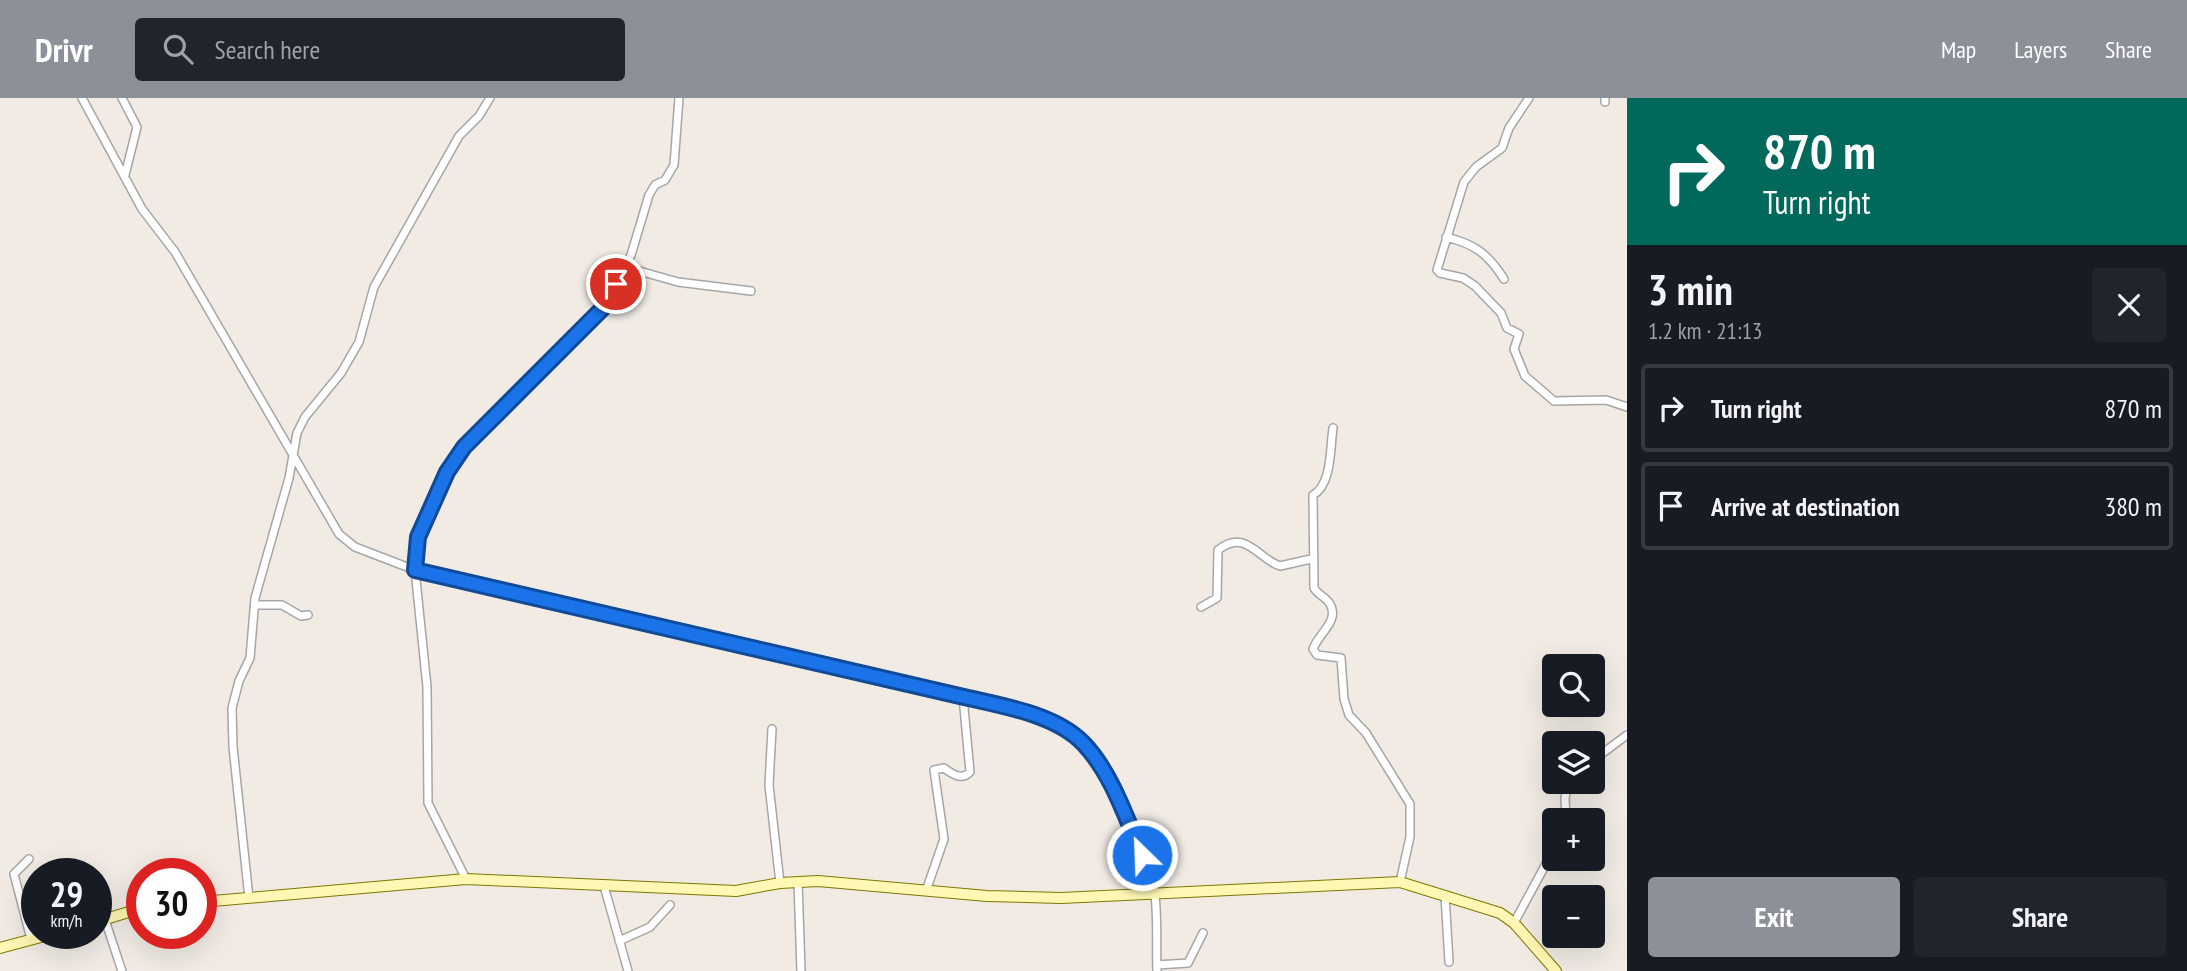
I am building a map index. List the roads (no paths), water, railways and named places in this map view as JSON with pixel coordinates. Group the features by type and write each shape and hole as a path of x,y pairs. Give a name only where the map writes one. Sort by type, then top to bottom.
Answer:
{"street":[{"path":"82,98 142,209 175,252 339,534 355,547 415,570 964,697 1043,719 1063,728 1084,744 1111,783 1142,855 1155,895 1157,968 1188,962 1203,933"},
{"path":"122,98 137,127 125,175"},
{"path":"249,898 232,720 239,681 250,658 255,605 305,417 341,373 359,342 374,287 459,136 479,116 490,98"},
{"path":"466,879 428,803 427,687 415,570 418,537 447,472 464,447 602,309 625,267 649,195 655,185 665,180 674,164 679,98"},
{"path":"1528,98 1509,128 1502,148 1476,167 1464,182 1437,270 1463,278 1498,309 1507,328 1517,332 1515,355 1525,376 1554,401 1606,400 1627,408"},
{"path":"1446,236 1476,246 1488,256 1503,279"},
{"path":"625,267 678,282 751,291"},
{"path":"1333,428 1325,478 1321,490 1312,498 1311,559 1314,588 1330,604 1333,613 1330,624 1317,638 1313,649 1317,655 1341,658 1344,699 1349,715 1366,733 1410,804 1412,820 1407,858 1400,882"},
{"path":"1201,607 1217,598 1215,558 1218,550 1225,545 1247,544 1280,566 1311,559"},
{"path":"255,605 282,605 301,616 308,615"},
{"path":"926,891 944,842 934,770 944,768 961,776 969,774 971,766 964,697"},
{"path":"772,729 769,785 780,883"},
{"path":"1605,751 1627,735"},
{"path":"21,866 14,873 21,900"},
{"path":"1514,923 1542,871"},
{"path":"217,901 466,879 736,891 780,883 857,882 926,891 1061,898 1400,882 1489,907 1514,923 1556,971"},
{"path":"798,882 801,971"},
{"path":"604,886 628,971"},
{"path":"1445,895 1449,962"},
{"path":"620,942 650,927 670,905"},
{"path":"0,948 21,942"},
{"path":"112,947 122,971"}]}
